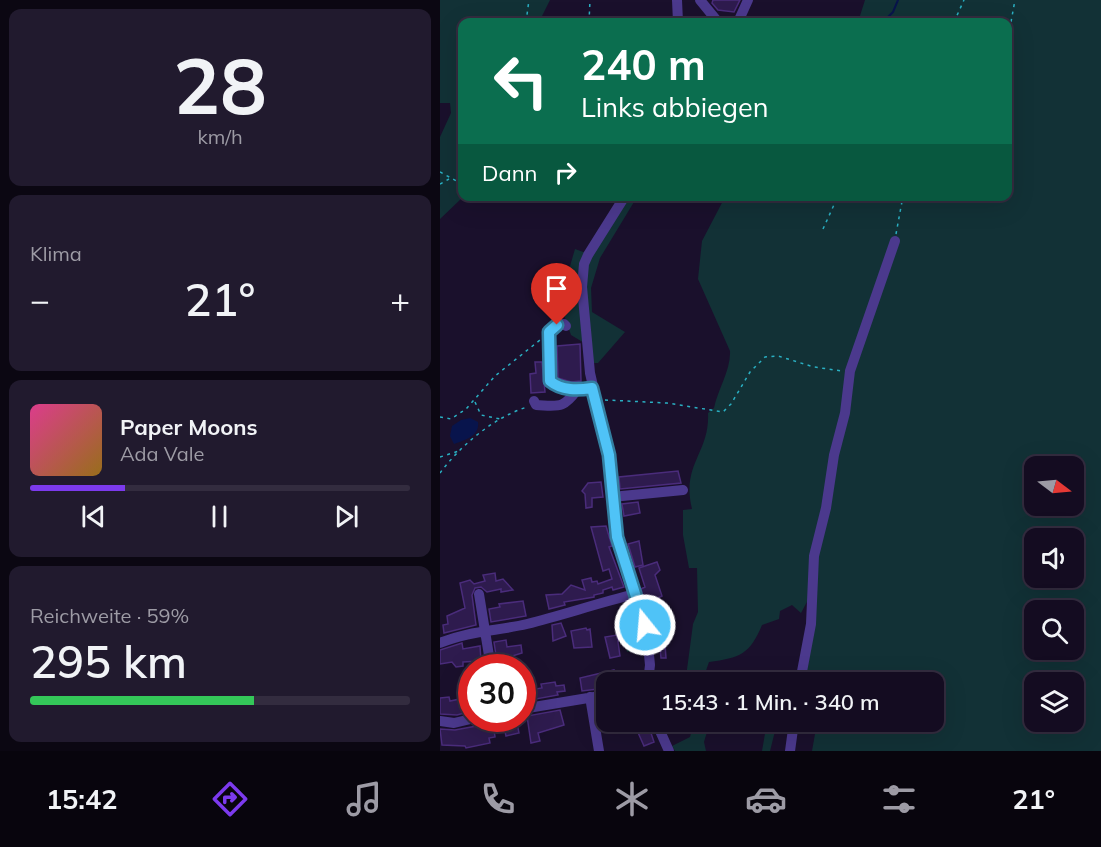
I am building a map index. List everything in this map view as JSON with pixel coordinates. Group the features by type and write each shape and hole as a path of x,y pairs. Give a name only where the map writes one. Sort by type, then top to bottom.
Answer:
{"street":[{"path":"677,0 678,18"},
{"path":"700,0 715,18"},
{"path":"740,18 748,0"},
{"path":"622,201 588,255 582,276 582,299 592,388 609,455 617,537 647,635 649,672"},
{"path":"802,672 811,624 814,556 826,508 834,455 845,413 850,371 895,241"},
{"path":"566,326 557,325 549,332 550,381 556,386 577,390 592,388"},
{"path":"535,403 562,406 577,390"},
{"path":"612,497 683,490"},
{"path":"479,594 489,654"},
{"path":"440,643 458,635 525,624 597,602 635,594"},
{"path":"536,707 596,696"},
{"path":"590,698 599,751"},
{"path":"440,721 458,722"},
{"path":"660,732 669,751"},
{"path":"790,751 793,732"}],"path":[{"path":"527,18 529,0"},
{"path":"589,18 590,0"},
{"path":"956,18 964,0"},
{"path":"1012,18 1015,0"},
{"path":"440,172 458,182"},
{"path":"440,184 450,178"},
{"path":"604,201 617,209"},
{"path":"823,229 836,201"},
{"path":"895,241 902,201"},
{"path":"440,417 450,419 475,401 495,376 549,332"},
{"path":"596,401 659,403 718,412 726,410 750,372 765,357 778,356 814,367 850,371"},
{"path":"475,401 481,416 500,419"},
{"path":"440,473 461,450 500,419 535,403"},
{"path":"440,457 461,450"}],"green space":[{"path":"440,0 550,0 541,18 458,18 459,201 440,219 440,137 451,113 450,103 440,103"},
{"path":"865,0 1101,0 1101,751 812,751 815,734 800,732 944,732 944,672 801,672 809,598 801,613 792,605 780,611 779,619 762,625 758,635 743,653 729,659 709,662 706,672 687,672 693,624 698,612 697,568 689,568 683,535 683,510 692,509 690,481 693,469 705,439 708,413 714,408 730,358 730,351 698,279 702,241 723,201 1012,201 1012,18 859,18"},
{"path":"626,201 635,201 600,258 591,288 592,312 625,332 598,363 593,363 584,286 586,266"},
{"path":"575,249 586,253 586,344 571,335 564,315 568,296 568,273"},
{"path":"636,625 642,649 627,652 622,628"},
{"path":"691,732 707,732 704,742 706,751 675,751 672,746 690,737"},
{"path":"765,732 775,732 770,751 762,751"}],"shaded area":[{"path":"470,418 478,422 477,431 471,437 454,444 450,436 452,426 461,420"}],"building":[{"path":"713,0 740,0 734,12 718,10 712,3"},
{"path":"580,344 581,381 571,382 558,378 557,346"},
{"path":"535,362 542,362 545,392 531,393 530,374 536,373"},
{"path":"678,471 681,483 620,489 619,477"},
{"path":"601,482 603,497 592,498 592,507 586,508 585,494 582,491 588,483"},
{"path":"638,502 640,513 624,516 622,504"},
{"path":"606,526 612,546 609,547 624,587 613,590 612,587 594,597 564,602 565,605 549,609 546,595 562,594 571,585 585,590 582,580 591,578 592,582 597,581 598,584 612,579 609,569 603,571 591,527"},
{"path":"639,541 643,565 635,567 628,544"},
{"path":"657,562 660,570 655,575 662,596 658,598 664,620 651,623 641,589 645,587 639,568"},
{"path":"495,573 496,581 503,579 513,590 501,592 501,589 487,592 481,587 475,588 472,595 476,625 444,633 443,625 448,624 447,616 465,608 460,583 470,580 474,584 485,581 483,575"},
{"path":"523,601 526,616 491,622 489,609 500,607 499,604"},
{"path":"561,623 566,636 553,641 552,625"},
{"path":"590,629 592,647 574,648 571,631"},
{"path":"666,629 668,644 665,644 666,658 661,658 654,631"},
{"path":"617,635 620,656 610,658 605,637"},
{"path":"506,640 507,647 521,645 522,653 496,654 494,642"},
{"path":"462,643 463,649 480,646 481,654 458,654 458,667 456,667 452,662 440,664 440,650"},
{"path":"596,674 596,689 582,691 580,678"},
{"path":"555,682 556,686 564,685 565,691 557,692 558,695 536,699 536,689 542,688 541,684"},
{"path":"449,697 450,701 458,699 458,715 440,714 440,698"},
{"path":"560,710 564,725 538,733 540,741 531,743 529,732 536,732 536,714"},
{"path":"440,729 458,729 458,732 494,732 495,737 489,738 490,743 466,748 465,746 442,745"},
{"path":"505,732 519,732 519,733 506,736"},
{"path":"638,732 651,732 654,742 644,746"}],"waterway":[{"path":"887,18 893,12 898,0"}],"route":[{"path":"557,325 549,332 550,381 556,386 577,390 592,388 609,455 617,537 645,625"}]}
